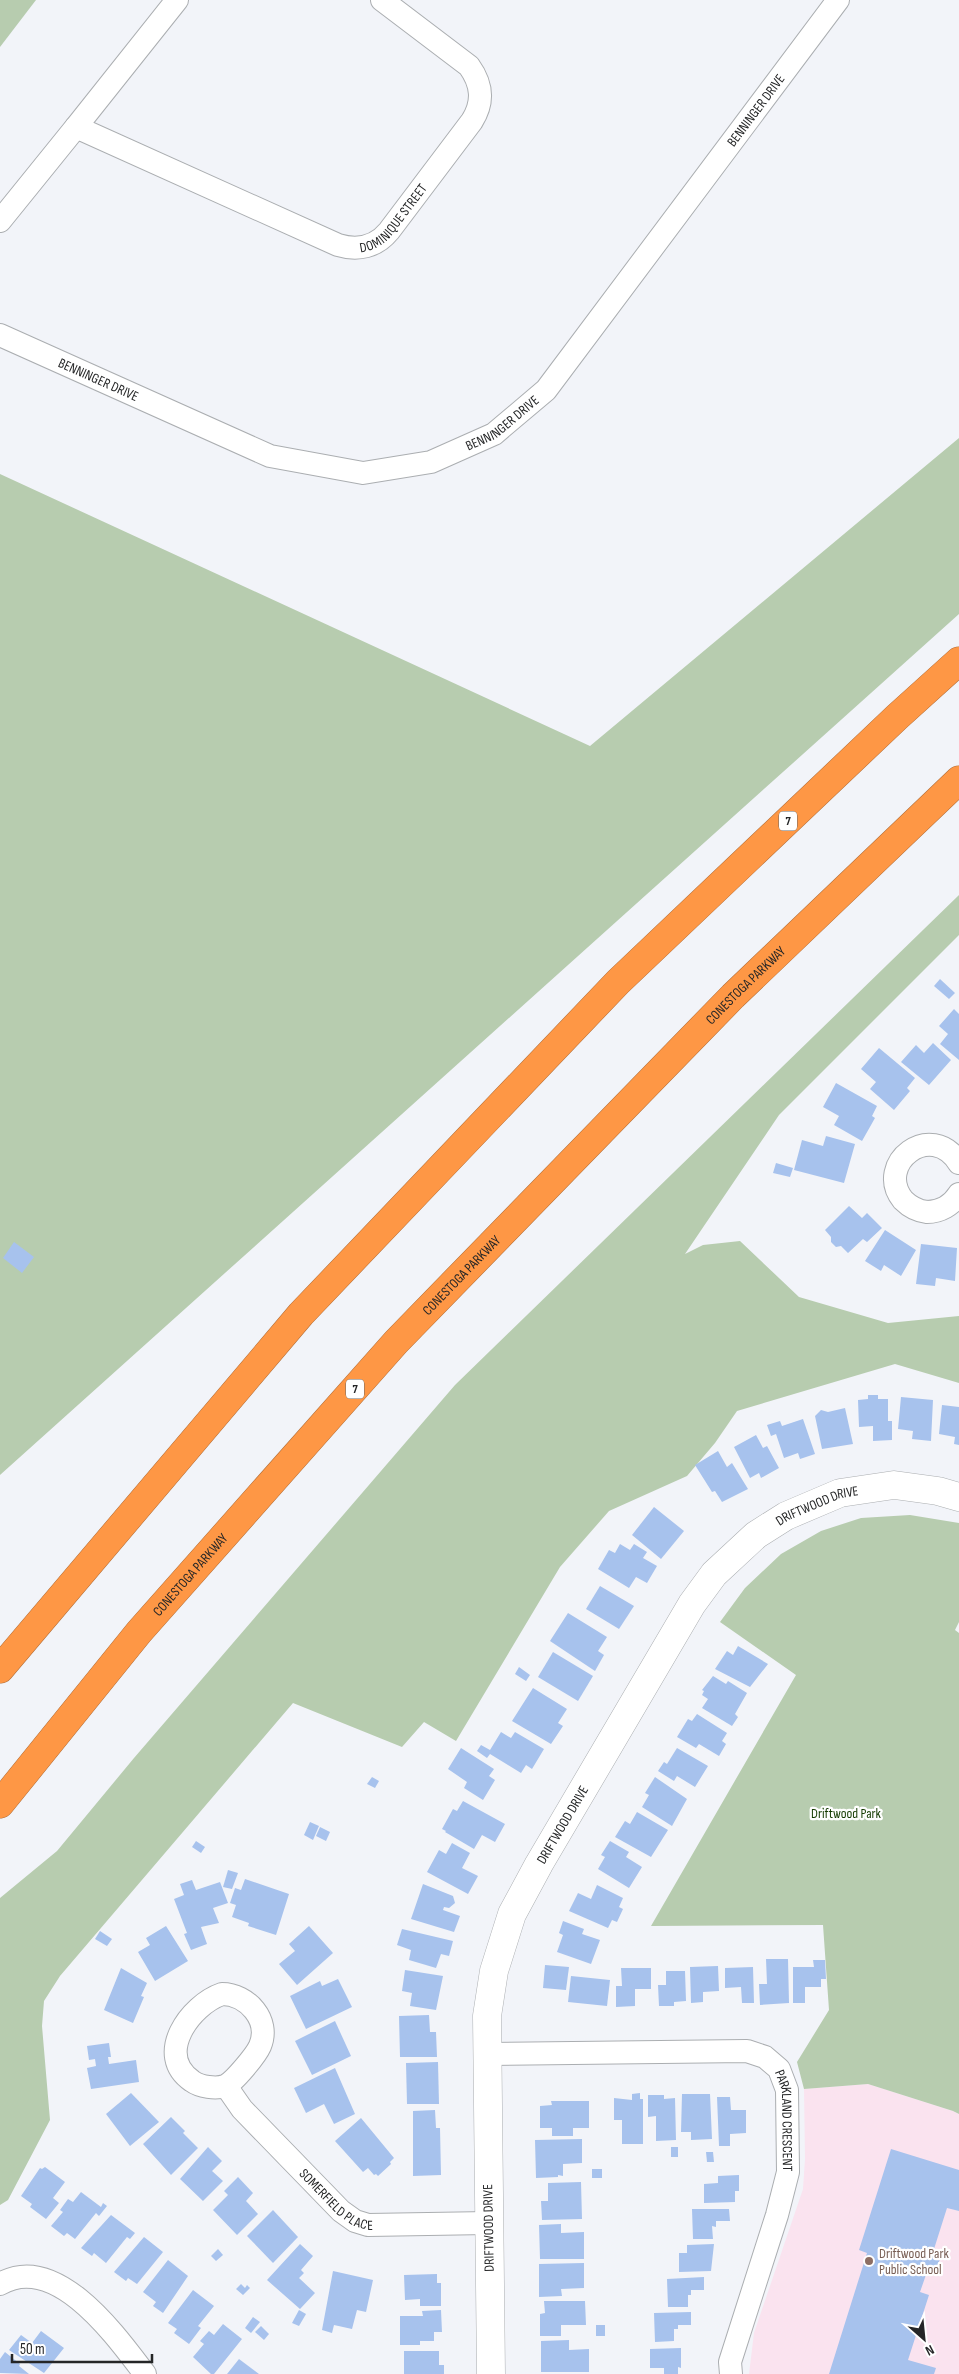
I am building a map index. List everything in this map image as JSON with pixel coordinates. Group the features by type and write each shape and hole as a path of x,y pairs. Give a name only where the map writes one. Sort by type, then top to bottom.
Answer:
{"highway":[{"name":"7","path":"0,1669 308,1306 618,982 896,717 959,661"},
{"name":"CONESTOGA PARKWAY","path":"0,1804 139,1632 396,1342 733,996 959,780"}],"street":[{"path":"0,221 177,0"},
{"name":"DOMINIQUE STREET","path":"76,127 338,245 352,248 372,245 389,231 466,128 476,114 480,100 478,79 469,66 382,0"},
{"name":"BENNINGER DRIVE","path":"0,335 270,456 363,473 431,462 494,434 546,390 838,0"},
{"path":"957,1155 933,1145 913,1148 898,1164 895,1176 896,1186 905,1202 915,1209 926,1212 938,1211 951,1204 959,1194"},
{"name":"DRIFTWOOD DRIVE","path":"491,2374 487,2016 494,1971 512,1914 539,1864 688,1612 714,1574 756,1535 771,1525 786,1516 840,1493 894,1485 938,1491 959,1497"},
{"name":"PARKLAND CRESCENT","path":"486,2054 747,2051 765,2057 779,2069 787,2090 788,2172 777,2215 730,2362 731,2374"},
{"name":"SOMERFIELD PLACE","path":"226,2086 242,2109 341,2211 355,2221 368,2225 389,2226 488,2223"},
{"path":"0,2284 18,2276 44,2278 68,2291 86,2306 121,2343 145,2374"}],"shaded area":[{"name":"Driftwood Park Public School","path":"868,2084 959,2114 959,2374 749,2374 754,2333 803,2189 805,2159 804,2089"}],"green space":[{"path":"0,0 36,0 0,47"},
{"path":"959,438 959,614 0,1475 0,474 590,746"},
{"path":"959,895 959,935 779,1115 685,1254 703,1245 740,1241 799,1297 888,1323 959,1316 959,1383 895,1364 737,1411 715,1443 687,1476 609,1511 560,1567 456,1741 424,1722 402,1747 293,1703 60,1976 44,2001 42,2026 50,2120 8,2200 0,2205 0,1898 57,1851 134,1758 455,1385"},
{"name":"Driftwood Park","path":"910,1515 959,1523 959,1622 955,1630 959,1633 959,2114 868,2084 804,2089 797,2062 829,2010 823,1925 651,1926 796,1675 720,1622 745,1588 781,1554 821,1531 861,1518"}],"building":[{"path":"940,979 955,993 949,999 934,986"},
{"path":"954,1009 959,1014 959,1060 940,1044 948,1034 939,1026"},
{"path":"933,1043 951,1060 929,1085 901,1062 916,1045 924,1053"},
{"path":"879,1048 915,1078 907,1088 910,1091 894,1110 870,1089 876,1082 861,1069"},
{"path":"836,1083 877,1106 872,1116 875,1118 862,1141 834,1125 839,1116 823,1107"},
{"path":"826,1136 855,1144 844,1183 794,1170 802,1140 823,1146"},
{"path":"776,1163 793,1168 790,1177 773,1173"},
{"path":"849,1206 862,1218 867,1213 882,1228 867,1242 863,1239 848,1253 841,1246 836,1247 831,1242 831,1237 825,1230"},
{"path":"885,1230 916,1250 901,1276 884,1265 881,1271 865,1261"},
{"path":"14,1242 34,1257 22,1273 3,1258"},
{"path":"921,1244 957,1248 955,1281 936,1278 935,1286 916,1284"},
{"path":"868,1395 878,1395 878,1399 888,1399 888,1421 892,1421 892,1440 873,1441 873,1426 859,1427 858,1400 868,1399"},
{"path":"901,1397 933,1400 931,1441 912,1439 913,1431 898,1429"},
{"path":"942,1405 959,1407 959,1445 954,1444 955,1437 939,1434"},
{"path":"845,1408 853,1444 822,1449 815,1416 821,1410 828,1412"},
{"path":"803,1419 815,1454 800,1459 798,1453 784,1458 776,1434 771,1436 767,1425 780,1421 782,1426"},
{"path":"756,1435 763,1448 767,1446 779,1468 761,1478 759,1473 750,1478 734,1447"},
{"path":"718,1451 727,1467 732,1463 748,1489 722,1502 715,1491 712,1492 695,1465"},
{"path":"654,1507 684,1531 661,1559 632,1535"},
{"path":"620,1544 630,1550 634,1544 647,1552 643,1558 657,1566 647,1583 636,1577 629,1588 598,1569 609,1550 615,1553"},
{"path":"600,1586 634,1606 619,1629 586,1609"},
{"path":"568,1613 607,1637 598,1651 604,1655 595,1671 550,1641"},
{"path":"738,1646 768,1664 750,1687 715,1669 727,1651 733,1655"},
{"path":"553,1652 593,1676 578,1701 538,1677"},
{"path":"519,1667 530,1675 526,1681 515,1674"},
{"path":"713,1676 726,1684 728,1681 747,1693 735,1714 738,1717 732,1726 702,1708 708,1699 702,1695 704,1691 702,1690"},
{"path":"533,1688 567,1709 558,1723 563,1726 551,1744 512,1721"},
{"path":"697,1714 727,1733 722,1741 726,1744 719,1756 699,1744 696,1748 677,1737 688,1719 692,1721"},
{"path":"501,1732 511,1738 515,1732 544,1749 532,1769 526,1765 521,1773 490,1754 487,1758 477,1751 481,1745 490,1750"},
{"path":"461,1748 494,1769 489,1776 495,1780 483,1800 464,1788 467,1782 448,1769"},
{"path":"677,1748 708,1766 695,1787 677,1776 674,1781 658,1771 664,1762 667,1764"},
{"path":"372,1777 379,1781 375,1788 367,1784"},
{"path":"655,1777 687,1799 672,1826 642,1807 649,1795 645,1793"},
{"path":"463,1801 505,1824 495,1842 482,1835 474,1849 442,1829 453,1809 457,1811"},
{"path":"637,1812 668,1830 651,1857 615,1837 625,1821 630,1824"},
{"path":"310,1822 319,1826 313,1840 304,1835"},
{"path":"320,1827 330,1832 326,1841 316,1836"},
{"path":"196,1841 205,1847 201,1853 192,1847"},
{"path":"610,1841 629,1852 626,1857 642,1867 629,1888 598,1869 605,1857 601,1855"},
{"path":"452,1843 470,1853 462,1868 478,1876 468,1894 427,1872 439,1850 446,1854"},
{"path":"228,1870 238,1873 232,1889 223,1887"},
{"path":"245,1879 289,1894 276,1935 248,1926 249,1923 232,1917 236,1905 230,1903 235,1888 241,1890"},
{"path":"192,1880 196,1890 220,1882 228,1903 213,1908 219,1923 201,1927 207,1944 191,1950 184,1934 187,1933 174,1899 184,1895 180,1884"},
{"path":"423,1884 453,1896 455,1903 449,1908 444,1907 443,1910 460,1916 454,1932 411,1919"},
{"path":"597,1885 623,1898 619,1907 623,1909 617,1922 612,1920 608,1928 569,1911 578,1893 591,1899"},
{"path":"563,1921 584,1929 582,1934 600,1940 591,1964 557,1952 563,1935 559,1933"},
{"path":"166,1926 188,1961 155,1981 138,1952 150,1945 146,1938"},
{"path":"309,1926 333,1953 297,1985 279,1964 295,1951 289,1944"},
{"path":"402,1929 453,1941 449,1956 441,1954 436,1968 409,1960 411,1950 397,1945"},
{"path":"100,1931 112,1939 107,1946 95,1939"},
{"path":"766,1959 788,1959 789,2003 760,2005 759,1984 767,1984"},
{"path":"813,1960 825,1960 826,1979 821,1979 821,1987 805,1987 805,2003 793,2003 793,1967 814,1967"},
{"path":"545,1965 569,1967 566,1990 543,1988"},
{"path":"718,1966 719,1991 703,1992 703,2002 691,2003 690,1967"},
{"path":"753,1967 754,2003 742,2003 741,1987 725,1988 725,1968"},
{"path":"121,1968 147,1983 141,1996 144,1997 133,2023 104,2010"},
{"path":"621,1968 651,1968 651,1989 635,1989 635,2006 616,2007 616,1986 622,1986"},
{"path":"405,1970 443,1976 436,2010 410,2006 412,1993 402,1991"},
{"path":"666,1971 685,1971 686,2001 674,2002 674,2006 659,2006 658,1985 666,1985"},
{"path":"571,1976 610,1980 607,2006 568,2002"},
{"path":"338,1979 352,2007 306,2029 290,1996 320,1981 322,1986"},
{"path":"429,2015 430,2032 436,2032 437,2057 400,2057 399,2016"},
{"path":"335,2021 351,2056 312,2075 295,2041"},
{"path":"109,2043 111,2057 108,2057 109,2064 136,2060 139,2082 91,2089 87,2068 96,2066 95,2059 89,2060 87,2046"},
{"path":"438,2062 439,2104 407,2104 406,2063"},
{"path":"335,2068 355,2114 334,2124 324,2104 306,2113 294,2088"},
{"path":"131,2093 159,2122 130,2146 106,2114"},
{"path":"640,2093 640,2099 643,2099 643,2144 622,2144 622,2120 614,2120 614,2098 632,2100 632,2094"},
{"path":"682,2094 710,2094 712,2139 691,2140 691,2132 681,2132"},
{"path":"648,2095 664,2095 664,2099 675,2098 676,2140 656,2141 656,2116 648,2117"},
{"path":"717,2097 730,2097 731,2110 746,2110 746,2133 730,2134 730,2146 719,2146"},
{"path":"551,2101 589,2101 589,2128 573,2128 573,2136 552,2136 552,2128 540,2128 540,2106 552,2105"},
{"path":"435,2110 436,2128 440,2128 441,2175 413,2176 413,2111"},
{"path":"171,2117 198,2148 171,2175 143,2144"},
{"path":"361,2118 394,2158 390,2162 391,2164 378,2176 374,2175 368,2168 363,2172 335,2141"},
{"path":"582,2139 582,2163 563,2164 563,2176 536,2178 535,2140"},
{"path":"208,2147 222,2161 212,2171 223,2181 203,2201 180,2179"},
{"path":"671,2147 678,2147 678,2157 671,2157"},
{"path":"891,2149 959,2170 959,2211 947,2208 934,2249 942,2252 935,2275 927,2272 920,2292 929,2295 908,2360 936,2368 934,2374 829,2374 867,2253 859,2250"},
{"path":"706,2152 713,2152 714,2162 707,2162"},
{"path":"45,2167 65,2182 53,2198 59,2203 46,2219 30,2207 32,2204 21,2196 40,2168"},
{"path":"592,2169 602,2169 602,2178 592,2178"},
{"path":"739,2175 739,2191 735,2191 735,2202 704,2203 704,2184 718,2183 718,2176"},
{"path":"238,2177 253,2193 246,2201 258,2214 237,2235 213,2210 228,2195 224,2191"},
{"path":"581,2182 582,2219 542,2220 541,2201 548,2201 548,2183"},
{"path":"81,2192 101,2207 103,2203 107,2206 99,2216 96,2213 75,2239 67,2233 64,2236 51,2226 63,2212 60,2210 68,2199 73,2202"},
{"path":"692,2209 729,2209 730,2221 716,2221 716,2227 712,2226 713,2239 693,2239"},
{"path":"273,2210 298,2237 273,2263 247,2236"},
{"path":"111,2215 135,2233 130,2239 127,2237 106,2263 94,2253 92,2256 81,2248"},
{"path":"561,2224 561,2233 584,2232 584,2259 540,2259 539,2225"},
{"path":"144,2237 163,2252 137,2284 128,2278 126,2281 114,2272"},
{"path":"300,2244 313,2256 301,2270 304,2273 299,2278 315,2293 300,2309 267,2280"},
{"path":"714,2244 711,2271 679,2272 679,2253 687,2253 687,2245"},
{"path":"218,2249 223,2255 216,2261 211,2256"},
{"path":"168,2260 188,2276 163,2313 153,2306 156,2302 143,2292"},
{"path":"584,2263 584,2288 561,2289 562,2296 539,2297 539,2264"},
{"path":"333,2271 373,2280 366,2312 357,2310 352,2329 334,2325 332,2333 322,2330"},
{"path":"437,2274 437,2283 441,2283 441,2306 420,2306 420,2299 405,2300 404,2275"},
{"path":"704,2277 704,2290 691,2290 691,2295 688,2295 688,2307 668,2307 667,2279"},
{"path":"241,2284 245,2288 247,2285 250,2288 243,2295 236,2289"},
{"path":"193,2290 214,2306 198,2326 201,2328 189,2344 174,2333 177,2329 168,2323"},
{"path":"544,2301 585,2301 586,2325 561,2325 561,2336 540,2336 540,2314 545,2313"},
{"path":"299,2310 306,2314 299,2326 292,2323"},
{"path":"441,2310 442,2332 434,2332 434,2341 420,2341 420,2345 400,2345 400,2316 423,2316 422,2311"},
{"path":"691,2312 691,2325 678,2325 678,2329 674,2329 674,2341 655,2342 654,2313"},
{"path":"253,2317 260,2322 251,2333 245,2328"},
{"path":"223,2324 242,2339 214,2374 211,2374 193,2357 204,2344 200,2341 209,2331 214,2335"},
{"path":"596,2325 605,2325 605,2336 596,2336"},
{"path":"261,2326 269,2334 264,2340 255,2332"},
{"path":"41,2331 64,2348 44,2373 9,2350 21,2335 32,2343"},
{"path":"569,2340 569,2350 589,2349 589,2372 541,2372 541,2341"},
{"path":"681,2348 681,2368 678,2367 678,2374 664,2374 664,2368 650,2368 650,2349"},
{"path":"404,2351 439,2351 439,2365 444,2365 444,2374 404,2374"},
{"path":"5,2352 29,2374 0,2373 0,2359"},
{"path":"239,2359 259,2374 227,2374"}],"place":[{"name":"Driftwood Park Public School","path":"869,2261"}]}
